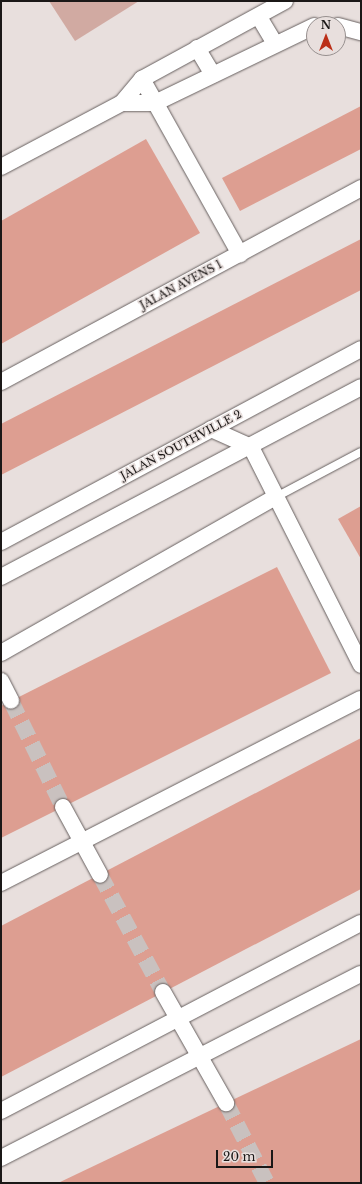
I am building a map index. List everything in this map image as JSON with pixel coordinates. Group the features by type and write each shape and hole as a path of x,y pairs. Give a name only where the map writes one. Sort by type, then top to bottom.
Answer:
{"street":[{"path":"1,167 122,103 142,79 197,48 259,17 285,1"},
{"path":"259,17 275,44"},
{"path":"346,28 361,32"},
{"path":"122,103 155,103 306,30"},
{"path":"197,48 213,75"},
{"path":"142,79 240,254"},
{"name":"JALAN AVENS 1","path":"1,382 361,188"},
{"name":"JALAN SOUTHVILLE 2","path":"1,542 361,349"},
{"path":"1,577 251,447 361,387"},
{"path":"211,429 251,447 361,665"},
{"path":"1,653 276,497"},
{"path":"1,682 11,701"},
{"path":"1,883 361,699"},
{"path":"63,807 83,841 100,875"},
{"path":"1,1111 361,923"},
{"path":"1,1158 361,974"},
{"path":"163,992 226,1103"}],"lane":[{"path":"276,497 361,452"}],"shaded area":[{"path":"49,1 139,1 75,41"}],"building":[{"path":"361,106 361,149 240,211 222,178"},
{"path":"146,139 200,233 1,344 1,221"},
{"path":"361,239 361,290 1,475 1,424"},
{"path":"361,506 361,559 338,519"},
{"path":"277,567 331,673 1,838 1,706"},
{"path":"361,738 361,889 1,1077 1,926"},
{"path":"361,1039 361,1183 58,1183 226,1103"}],"tunnel":[{"path":"11,701 63,807"},
{"path":"100,875 163,992"},
{"path":"226,1103 267,1183"}]}
